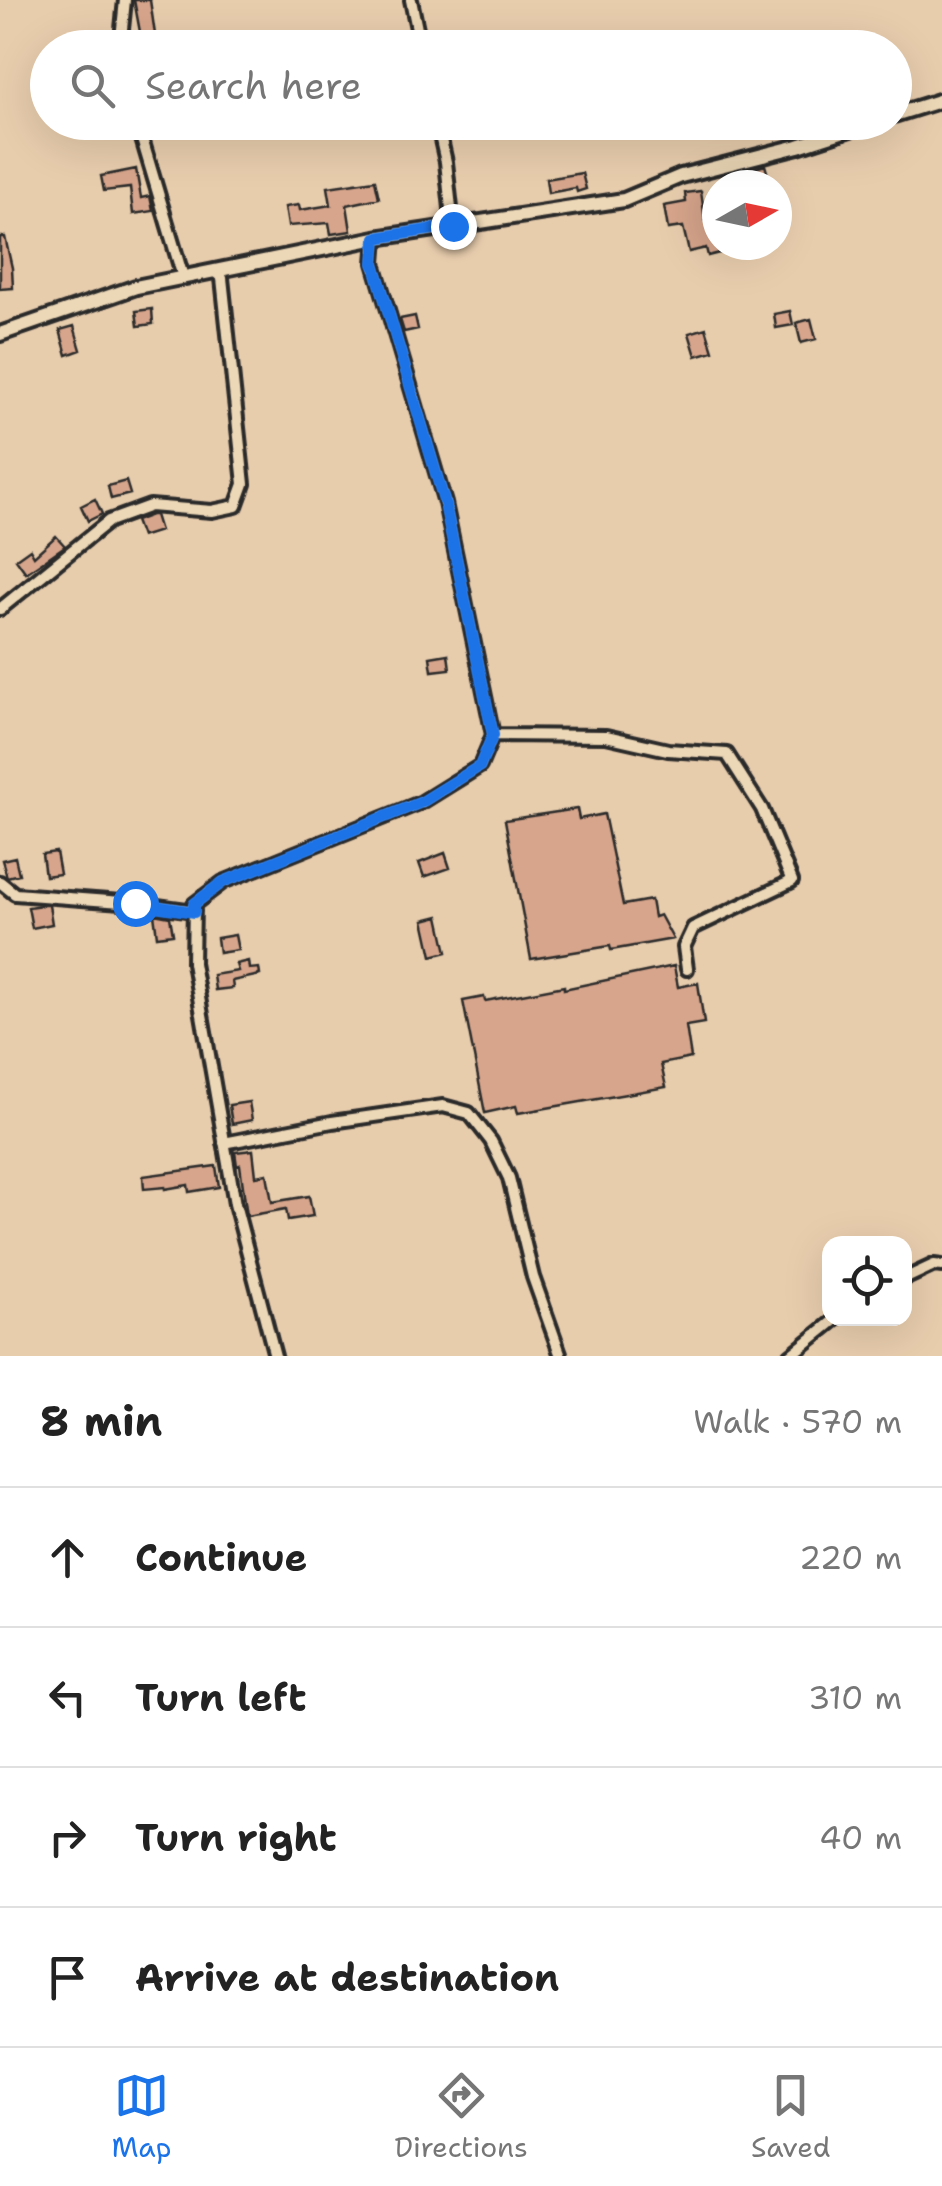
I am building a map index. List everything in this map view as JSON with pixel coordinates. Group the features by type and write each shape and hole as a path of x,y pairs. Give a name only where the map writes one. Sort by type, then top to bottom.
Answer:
{"street":[{"path":"122,30 125,0"},
{"path":"411,0 417,30"},
{"path":"912,110 942,100"},
{"path":"141,140 183,277"},
{"path":"442,140 453,226"},
{"path":"0,334 136,287 376,238 624,200 682,176 816,140"},
{"path":"276,1356 234,1204 192,963 194,904 223,882 422,802 480,766 493,735 445,504 374,263 376,238"},
{"path":"0,609 109,521 150,506 212,511 236,506 244,484 222,278 214,271"},
{"path":"493,735 606,736 668,750 727,754 762,809 792,881 693,928 684,947 687,969"},
{"path":"0,882 16,894 135,903 194,912"},
{"path":"224,1143 444,1106 469,1114 490,1141 509,1178 533,1277 561,1356"},
{"path":"912,1275 934,1265 942,1266"},
{"path":"790,1356 827,1326"}],"building":[{"path":"134,0 150,0 154,30 140,30"},
{"path":"136,169 141,198 150,196 153,211 133,214 130,188 104,191 101,176"},
{"path":"582,173 586,189 548,193 546,179"},
{"path":"375,180 379,198 347,205 351,231 331,234 329,223 288,226 285,207 299,205 300,210 331,205 328,187"},
{"path":"701,191 702,198 702,249 689,252 683,227 668,229 664,206 686,202 685,193"},
{"path":"0,237 5,237 13,288 0,289"},
{"path":"152,309 153,324 138,326 136,311"},
{"path":"790,311 793,325 776,328 774,314"},
{"path":"415,316 418,329 404,332 400,319"},
{"path":"811,319 816,339 801,343 796,323"},
{"path":"74,326 81,350 67,355 60,330"},
{"path":"706,328 713,351 696,356 689,333"},
{"path":"126,481 130,494 111,499 108,486"},
{"path":"95,499 102,514 88,521 81,506"},
{"path":"155,515 160,531 141,537 135,521"},
{"path":"56,536 65,546 26,573 16,559 30,549 34,556"},
{"path":"448,654 450,669 432,671 430,657"},
{"path":"577,809 579,819 604,814 623,905 651,900 654,917 660,915 673,939 531,959 505,820"},
{"path":"56,852 60,874 45,876 42,854"},
{"path":"445,853 450,868 424,877 419,863"},
{"path":"15,857 19,874 7,877 2,860"},
{"path":"49,905 52,924 32,928 28,907"},
{"path":"154,914 170,917 173,934 157,936"},
{"path":"439,916 447,952 432,956 424,920"},
{"path":"235,935 238,950 219,953 217,938"},
{"path":"248,961 249,969 259,968 260,975 232,981 233,988 215,990 213,975 238,971 236,964"},
{"path":"674,966 678,987 698,983 704,1023 686,1026 691,1058 661,1064 666,1087 518,1113 516,1106 485,1113 463,1001 564,989"},
{"path":"249,1102 252,1120 232,1124 229,1105"},
{"path":"253,1150 256,1176 267,1174 272,1202 309,1196 313,1216 288,1220 286,1209 247,1216 235,1152"},
{"path":"216,1166 219,1187 189,1192 188,1185 144,1189 143,1176"}],"route":[{"path":"135,903 194,912 194,904 223,882 422,802 480,766 493,735 445,504 374,263 376,238 453,226"}]}
